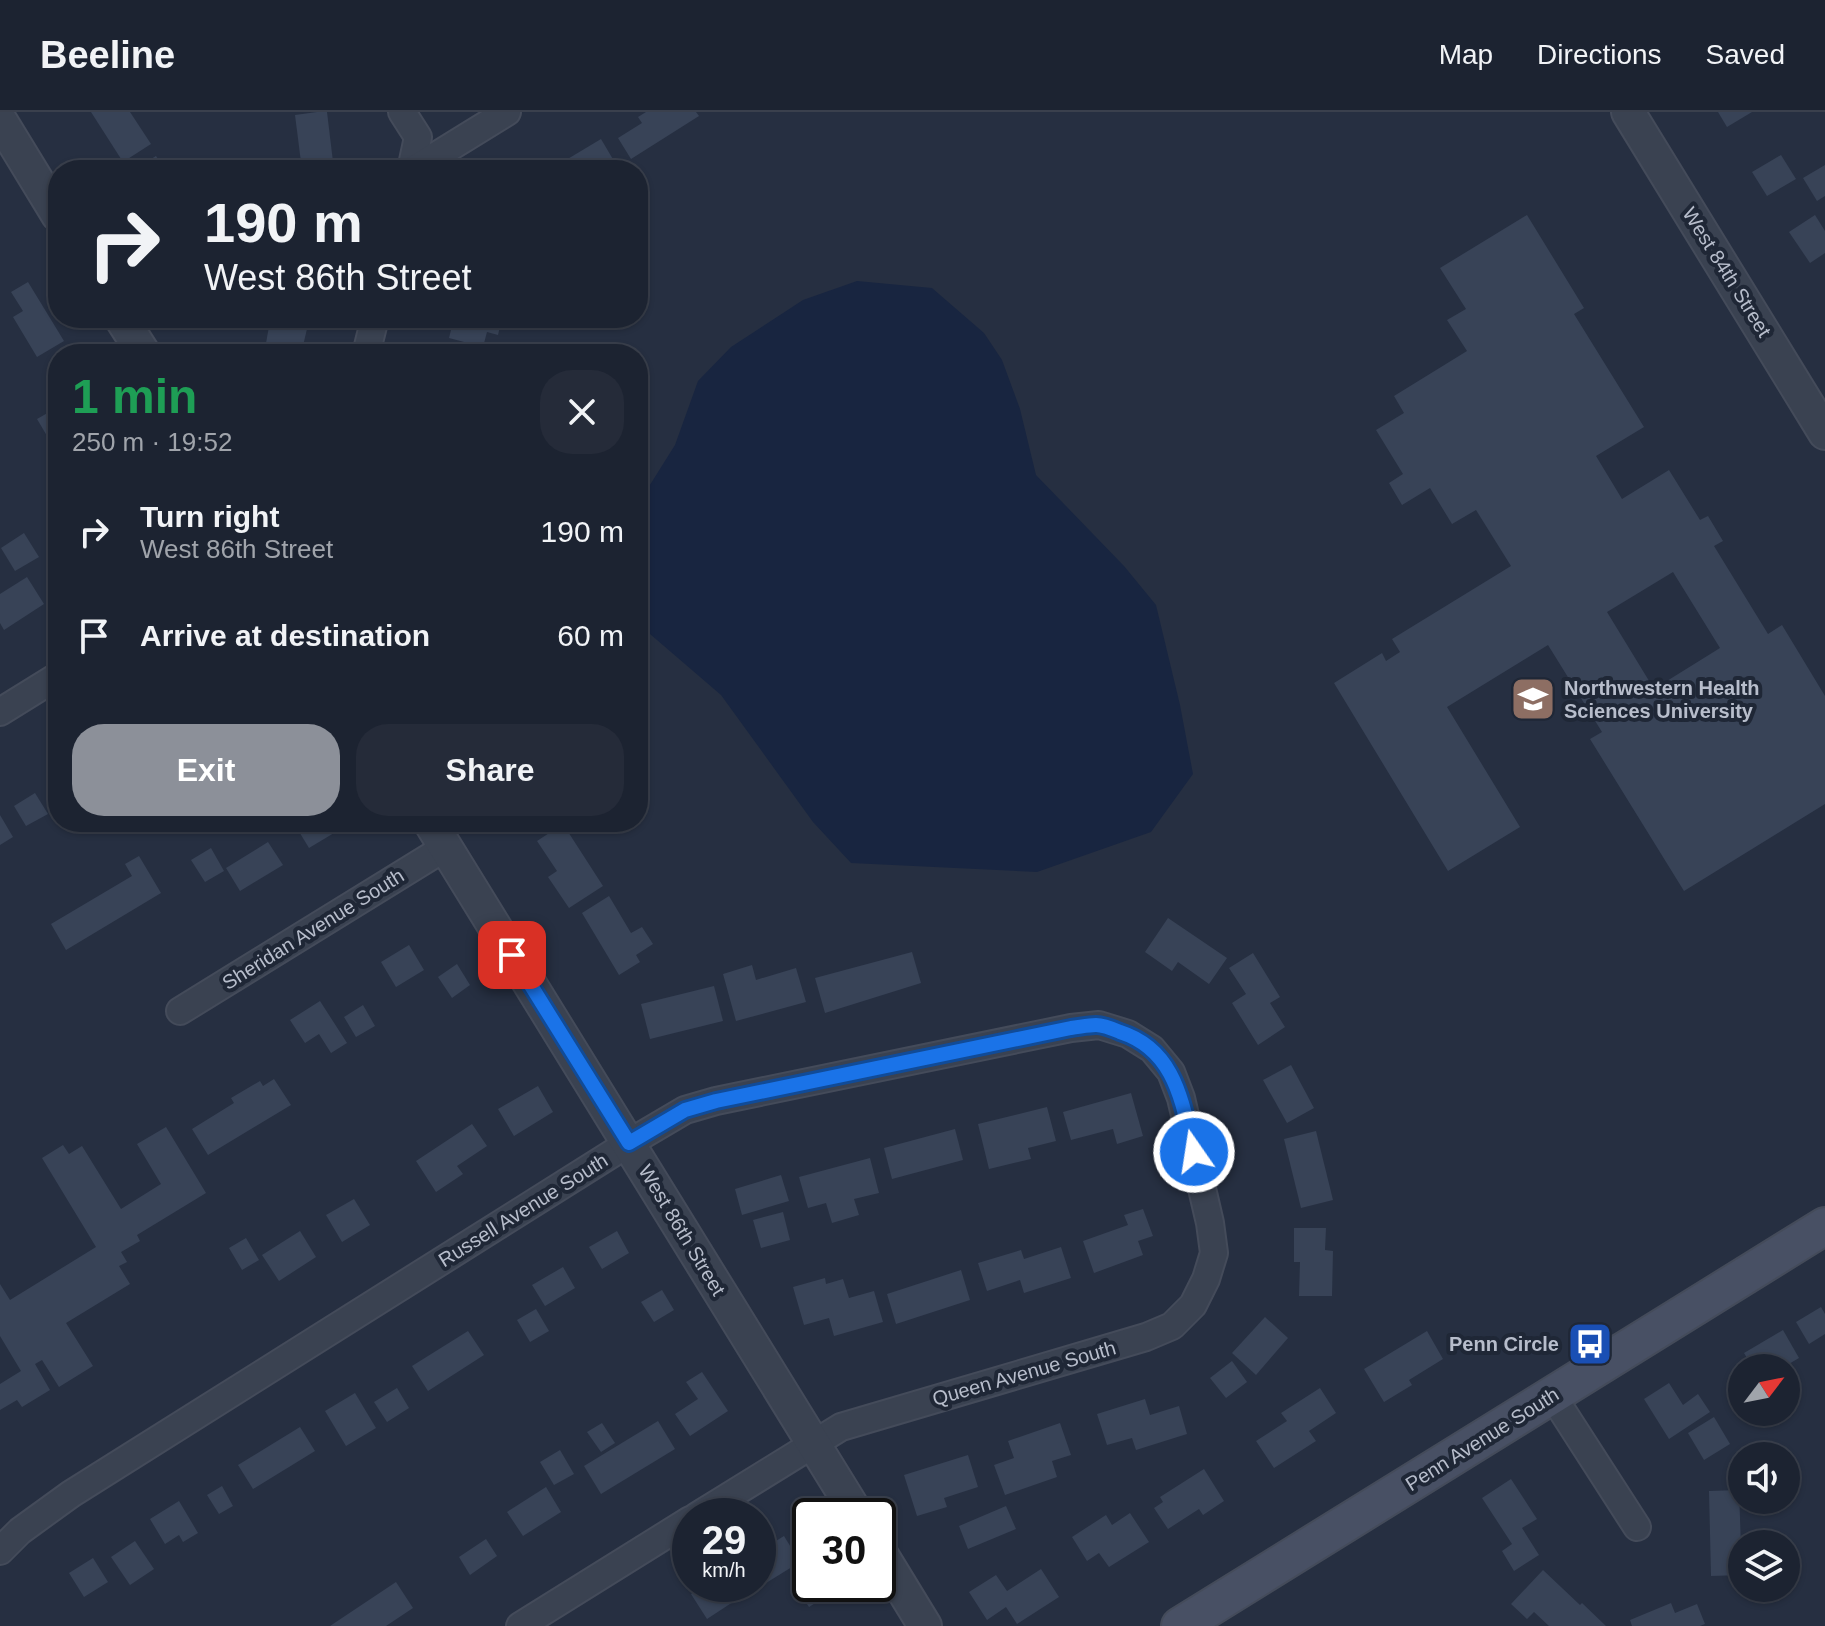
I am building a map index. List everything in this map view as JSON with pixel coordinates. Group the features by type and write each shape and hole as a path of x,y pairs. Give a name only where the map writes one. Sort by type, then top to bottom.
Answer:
{"main road":[{"name":"Penn Avenue South","path":"1180,1626 1825,1226"}],"street":[{"path":"402,112 418,137 414,160"},
{"path":"428,160 507,112"},
{"name":"West 84th Street","path":"1628,112 1825,433"},
{"path":"0,120 48,199"},
{"path":"0,712 48,682"},
{"name":"Sheridan Avenue South","path":"180,1011 438,834"},
{"name":"West 86th Street","path":"438,834 847,1498"},
{"name":"Russell Avenue South","path":"0,1551 20,1531 71,1494 685,1110 1071,1028 1099,1025 1128,1034 1152,1049 1171,1072 1190,1136"},
{"name":"Queen Avenue South","path":"726,1498 841,1427 1146,1337 1172,1326 1193,1305 1214,1253 1190,1136"},
{"path":"1552,1395 1637,1527"},
{"path":"520,1626 672,1531"},
{"path":"896,1578 925,1626"}],"water":[{"path":"857,281 932,288 984,333 1002,360 1020,409 1036,475 1124,566 1156,605 1193,774 1151,832 1037,872 851,863 813,822 721,695 648,632 648,488 675,445 698,381 731,347 803,300"}],"building":[{"path":"91,112 130,112 151,144 122,160"},
{"path":"327,112 333,160 301,160 295,115"},
{"path":"646,112 696,112 699,116 631,159 618,138 642,123 638,117"},
{"path":"1718,112 1752,112 1727,127"},
{"path":"601,139 613,160 566,160"},
{"path":"1781,155 1796,179 1767,196 1752,172"},
{"path":"1825,165 1825,196 1817,201 1803,178"},
{"path":"1527,215 1584,308 1574,314 1644,427 1596,456 1622,499 1669,470 1700,520 1708,516 1723,541 1714,546 1768,634 1782,625 1825,696 1825,804 1684,891 1590,739 1602,732 1548,645 1447,707 1520,827 1448,871 1334,683 1382,653 1386,661 1400,652 1392,639 1511,566 1476,510 1452,524 1430,488 1402,505 1389,483 1403,474 1376,430 1404,413 1394,396 1467,351 1447,320 1466,309 1440,268","holes":["1673,572 1720,648 1654,689 1607,612"]},
{"path":"1815,215 1825,231 1825,253 1810,263 1789,232"},
{"path":"28,282 48,315 48,328 56,328 64,341 48,344 48,350 37,357 13,317 23,311 11,292"},
{"path":"269,328 307,329 303,344 266,344"},
{"path":"452,328 500,328 498,335 487,332 484,344 449,338"},
{"path":"48,413 48,438 37,419"},
{"path":"24,533 39,557 15,571 1,548"},
{"path":"27,577 44,604 4,630 0,623 0,594"},
{"path":"35,793 48,814 26,826 14,806"},
{"path":"0,815 13,837 0,845"},
{"path":"299,832 336,832 309,848"},
{"path":"551,832 568,832 603,886 569,908 548,877 557,871 537,841"},
{"path":"268,842 283,865 240,891 226,868"},
{"path":"211,848 224,871 205,882 191,860"},
{"path":"139,856 161,893 66,950 51,924 132,876 125,864"},
{"path":"609,896 631,933 642,927 653,944 636,955 640,962 619,975 582,913"},
{"path":"1168,918 1227,958 1209,984 1178,962 1172,971 1145,952"},
{"path":"409,945 424,970 396,987 381,962"},
{"path":"912,952 921,983 825,1013 815,978"},
{"path":"1253,953 1280,997 1270,1003 1285,1027 1258,1045 1232,1003 1246,994 1229,968"},
{"path":"457,964 470,985 452,998 438,977"},
{"path":"752,965 756,980 796,968 806,1002 736,1021 723,974"},
{"path":"714,986 723,1021 650,1039 641,1004"},
{"path":"320,1001 347,1043 331,1053 319,1034 305,1043 290,1020"},
{"path":"363,1005 375,1026 356,1037 344,1017"},
{"path":"1291,1065 1314,1108 1287,1123 1263,1080"},
{"path":"274,1079 291,1105 208,1155 192,1129 234,1103 231,1098 260,1081 263,1086"},
{"path":"538,1086 553,1112 514,1136 498,1109"},
{"path":"1131,1093 1143,1136 1117,1144 1113,1129 1071,1140 1063,1112"},
{"path":"1047,1107 1056,1141 1028,1148 1031,1159 989,1169 978,1124"},
{"path":"472,1124 487,1146 457,1166 463,1174 436,1192 416,1161"},
{"path":"166,1127 206,1193 137,1235 140,1241 121,1252 127,1262 119,1266 130,1284 66,1323 93,1366 59,1387 42,1360 35,1364 50,1390 22,1407 17,1400 0,1410 0,1384 21,1371 0,1336 0,1284 10,1300 96,1247 42,1158 63,1145 69,1154 82,1146 121,1209 161,1184 137,1144"},
{"path":"955,1129 963,1160 892,1179 884,1148"},
{"path":"1316,1131 1333,1200 1301,1208 1284,1139"},
{"path":"870,1158 879,1193 854,1199 859,1215 832,1223 826,1203 808,1208 799,1177"},
{"path":"781,1175 789,1201 742,1215 735,1189"},
{"path":"354,1199 370,1225 342,1242 326,1215"},
{"path":"1143,1209 1153,1236 1138,1241 1143,1255 1094,1273 1083,1241 1128,1225 1124,1215"},
{"path":"783,1212 790,1240 761,1248 753,1220"},
{"path":"1294,1228 1326,1228 1325,1250 1333,1251 1332,1296 1299,1296 1300,1262 1294,1262"},
{"path":"300,1231 316,1257 279,1281 262,1255"},
{"path":"617,1231 629,1253 602,1269 589,1247"},
{"path":"246,1238 259,1260 242,1270 229,1248"},
{"path":"1061,1247 1071,1278 1024,1293 1020,1280 987,1291 978,1263 1021,1250 1024,1259"},
{"path":"563,1267 575,1288 545,1306 532,1285"},
{"path":"961,1270 970,1300 896,1324 887,1294"},
{"path":"825,1278 826,1284 843,1279 849,1298 874,1291 883,1322 834,1336 829,1318 804,1325 793,1287"},
{"path":"662,1290 674,1310 654,1322 641,1302"},
{"path":"1821,1307 1825,1314 1825,1334 1809,1344 1796,1322"},
{"path":"536,1309 549,1331 530,1342 517,1320"},
{"path":"1265,1317 1288,1338 1256,1375 1232,1353"},
{"path":"1783,1330 1797,1354 1745,1354"},
{"path":"468,1331 484,1355 428,1391 412,1366"},
{"path":"1427,1331 1443,1359 1409,1380 1412,1385 1384,1402 1364,1369"},
{"path":"1232,1361 1247,1382 1226,1398 1210,1378"},
{"path":"702,1372 728,1411 690,1436 675,1414 698,1399 686,1382"},
{"path":"1669,1383 1683,1405 1698,1394 1710,1412 1669,1439 1644,1399"},
{"path":"397,1388 409,1408 387,1422 374,1402"},
{"path":"1320,1388 1336,1413 1309,1431 1316,1441 1274,1468 1256,1441 1287,1421 1281,1413"},
{"path":"355,1393 376,1428 346,1446 325,1411"},
{"path":"1145,1399 1150,1415 1179,1406 1187,1434 1136,1450 1132,1438 1107,1445 1097,1414"},
{"path":"1714,1417 1728,1445 1704,1460 1688,1433"},
{"path":"658,1421 675,1449 601,1494 584,1466"},
{"path":"602,1423 615,1443 601,1452 587,1432"},
{"path":"1060,1423 1071,1455 1052,1461 1057,1477 1005,1495 994,1465 1014,1458 1008,1441"},
{"path":"300,1427 315,1451 253,1489 238,1465"},
{"path":"560,1450 574,1474 554,1485 540,1462"},
{"path":"968,1455 978,1487 944,1498 947,1507 917,1516 904,1475"},
{"path":"1204,1469 1224,1501 1203,1515 1199,1509 1168,1529 1154,1508 1163,1502 1160,1497"},
{"path":"1511,1479 1537,1519 1522,1528 1539,1555 1514,1571 1502,1551 1512,1544 1482,1498"},
{"path":"222,1486 233,1506 219,1514 207,1495"},
{"path":"546,1487 561,1512 523,1536 507,1512"},
{"path":"1728,1490 1728,1514 1740,1514 1740,1530 1728,1530 1728,1575 1711,1576 1709,1491"},
{"path":"179,1501 198,1533 183,1542 179,1535 165,1544 150,1519"},
{"path":"1006,1506 1016,1529 968,1549 959,1526"},
{"path":"1130,1513 1149,1542 1109,1567 1099,1553 1087,1561 1072,1537 1106,1515 1112,1525"},
{"path":"784,1536 792,1549 792,1567 776,1577 776,1541"},
{"path":"486,1539 497,1556 470,1575 459,1557"},
{"path":"135,1541 154,1569 130,1585 111,1557"},
{"path":"93,1558 108,1582 84,1597 69,1573"},
{"path":"1041,1569 1059,1597 1017,1624 1006,1607 987,1620 969,1592 996,1575 1007,1591"},
{"path":"1543,1570 1606,1626 1549,1626 1534,1612 1527,1619 1511,1604"},
{"path":"396,1582 413,1608 386,1626 330,1626"},
{"path":"696,1602 733,1602 707,1619"},
{"path":"1671,1603 1675,1613 1697,1604 1705,1624 1632,1626 1630,1620"}],"place":[{"name":"Northwestern Health Sciences University","path":"1533,699"},
{"name":"Penn Circle","path":"1590,1344"}],"route":[{"path":"512,955 629,1143 685,1110 716,1101 1071,1028 1099,1025 1128,1034 1152,1049 1171,1072 1181,1098 1194,1152"}]}
